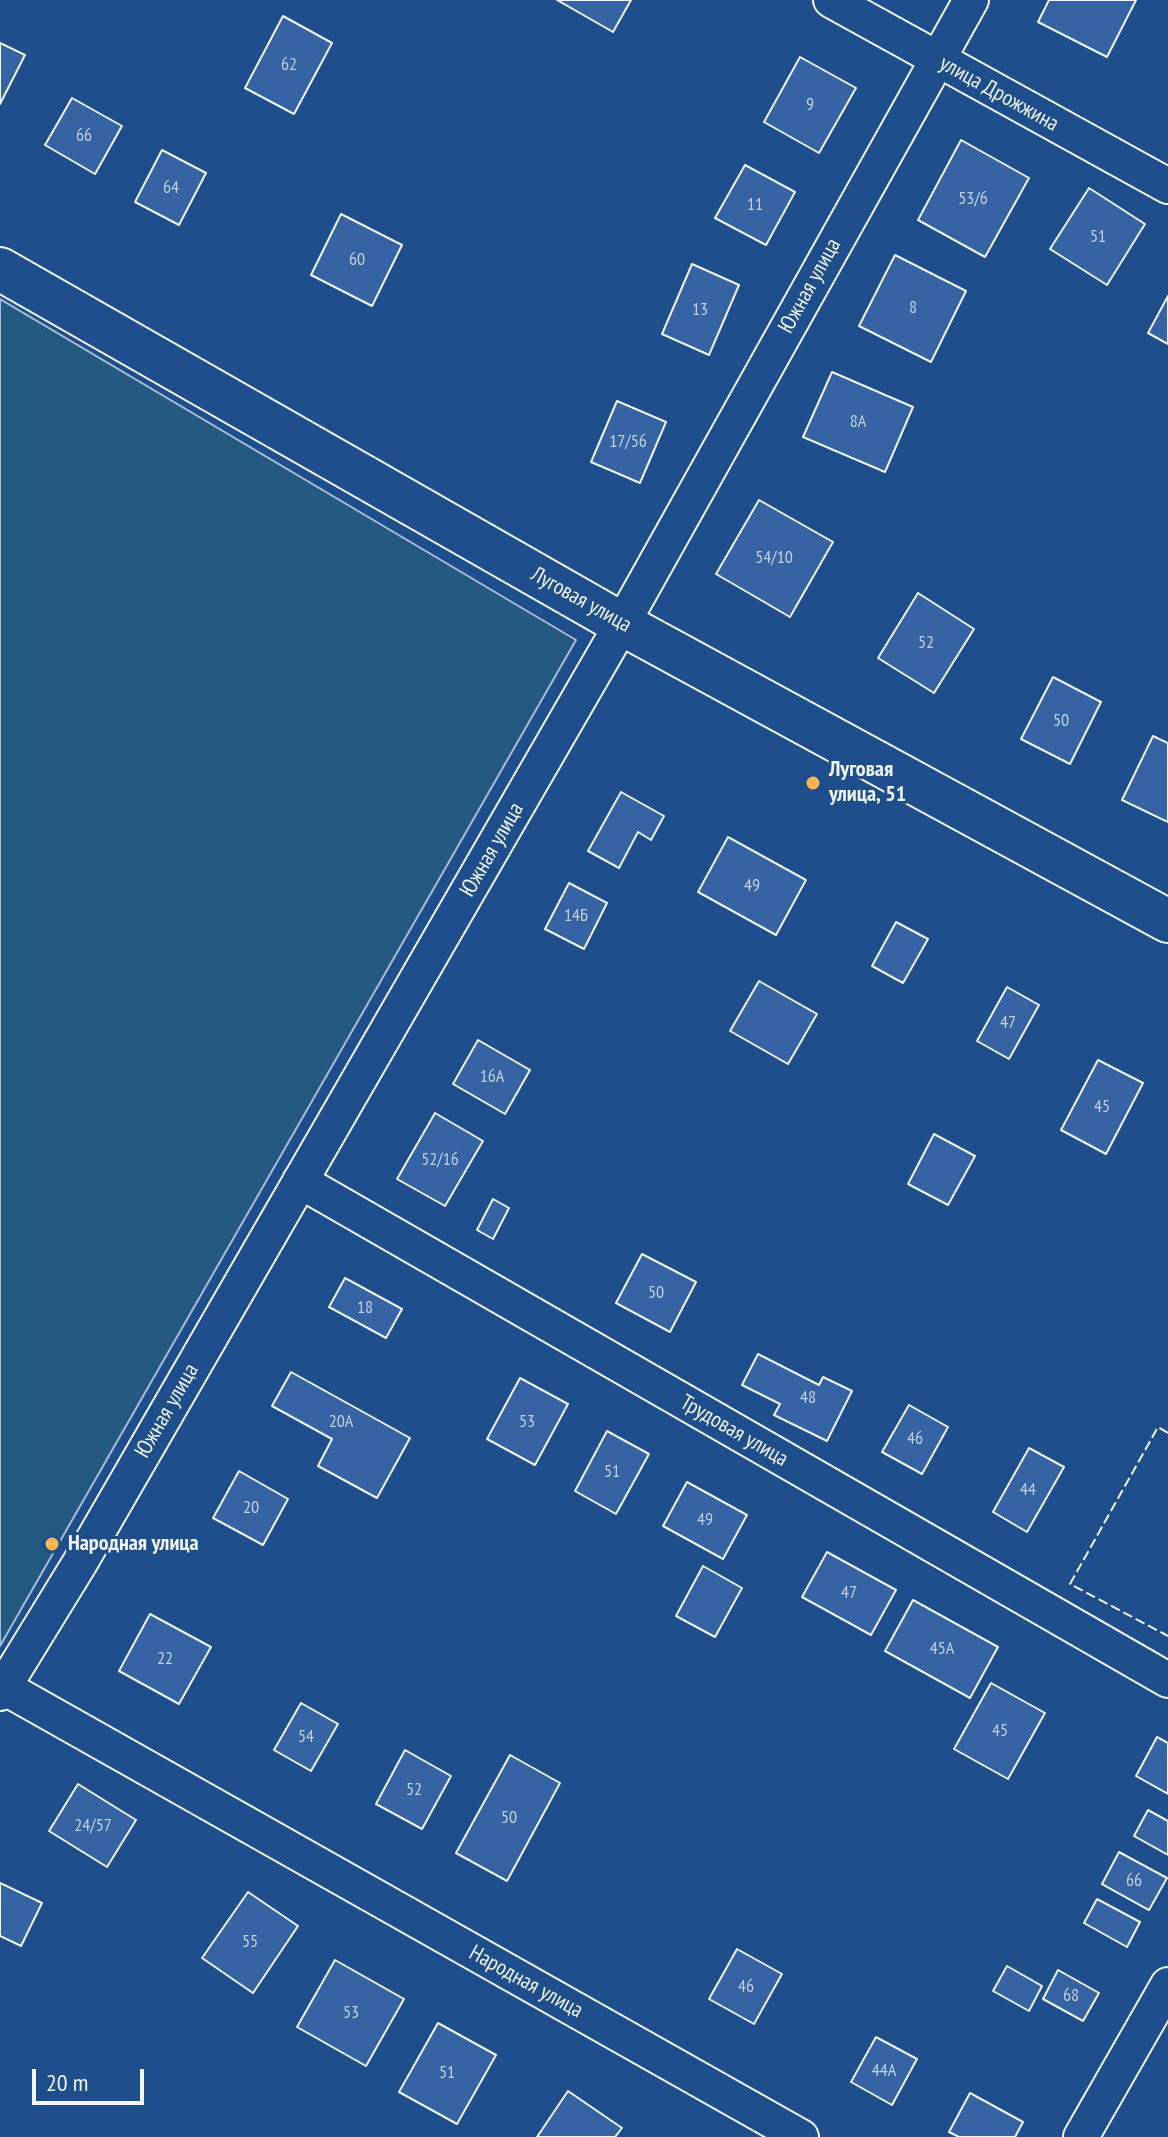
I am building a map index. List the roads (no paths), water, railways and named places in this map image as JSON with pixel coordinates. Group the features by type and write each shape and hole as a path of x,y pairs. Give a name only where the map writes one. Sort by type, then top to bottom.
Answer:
{"street":[{"name":"улица Дрожжина","path":"831,0 1168,186"},
{"name":"Южная улица","path":"1,1688 81,1561 622,624 971,0"},
{"name":"Луговая улица","path":"0,269 622,624 1168,921"},
{"name":"Трудовая улица","path":"300,1181 1168,1680"},
{"name":"Народная улица","path":"1,1688 801,2137"},
{"path":"1081,2137 1168,1985"}],"place":[{"name":"Луговая улица, 51","path":"813,783"},
{"name":"Народная улица","path":"52,1544"}]}
